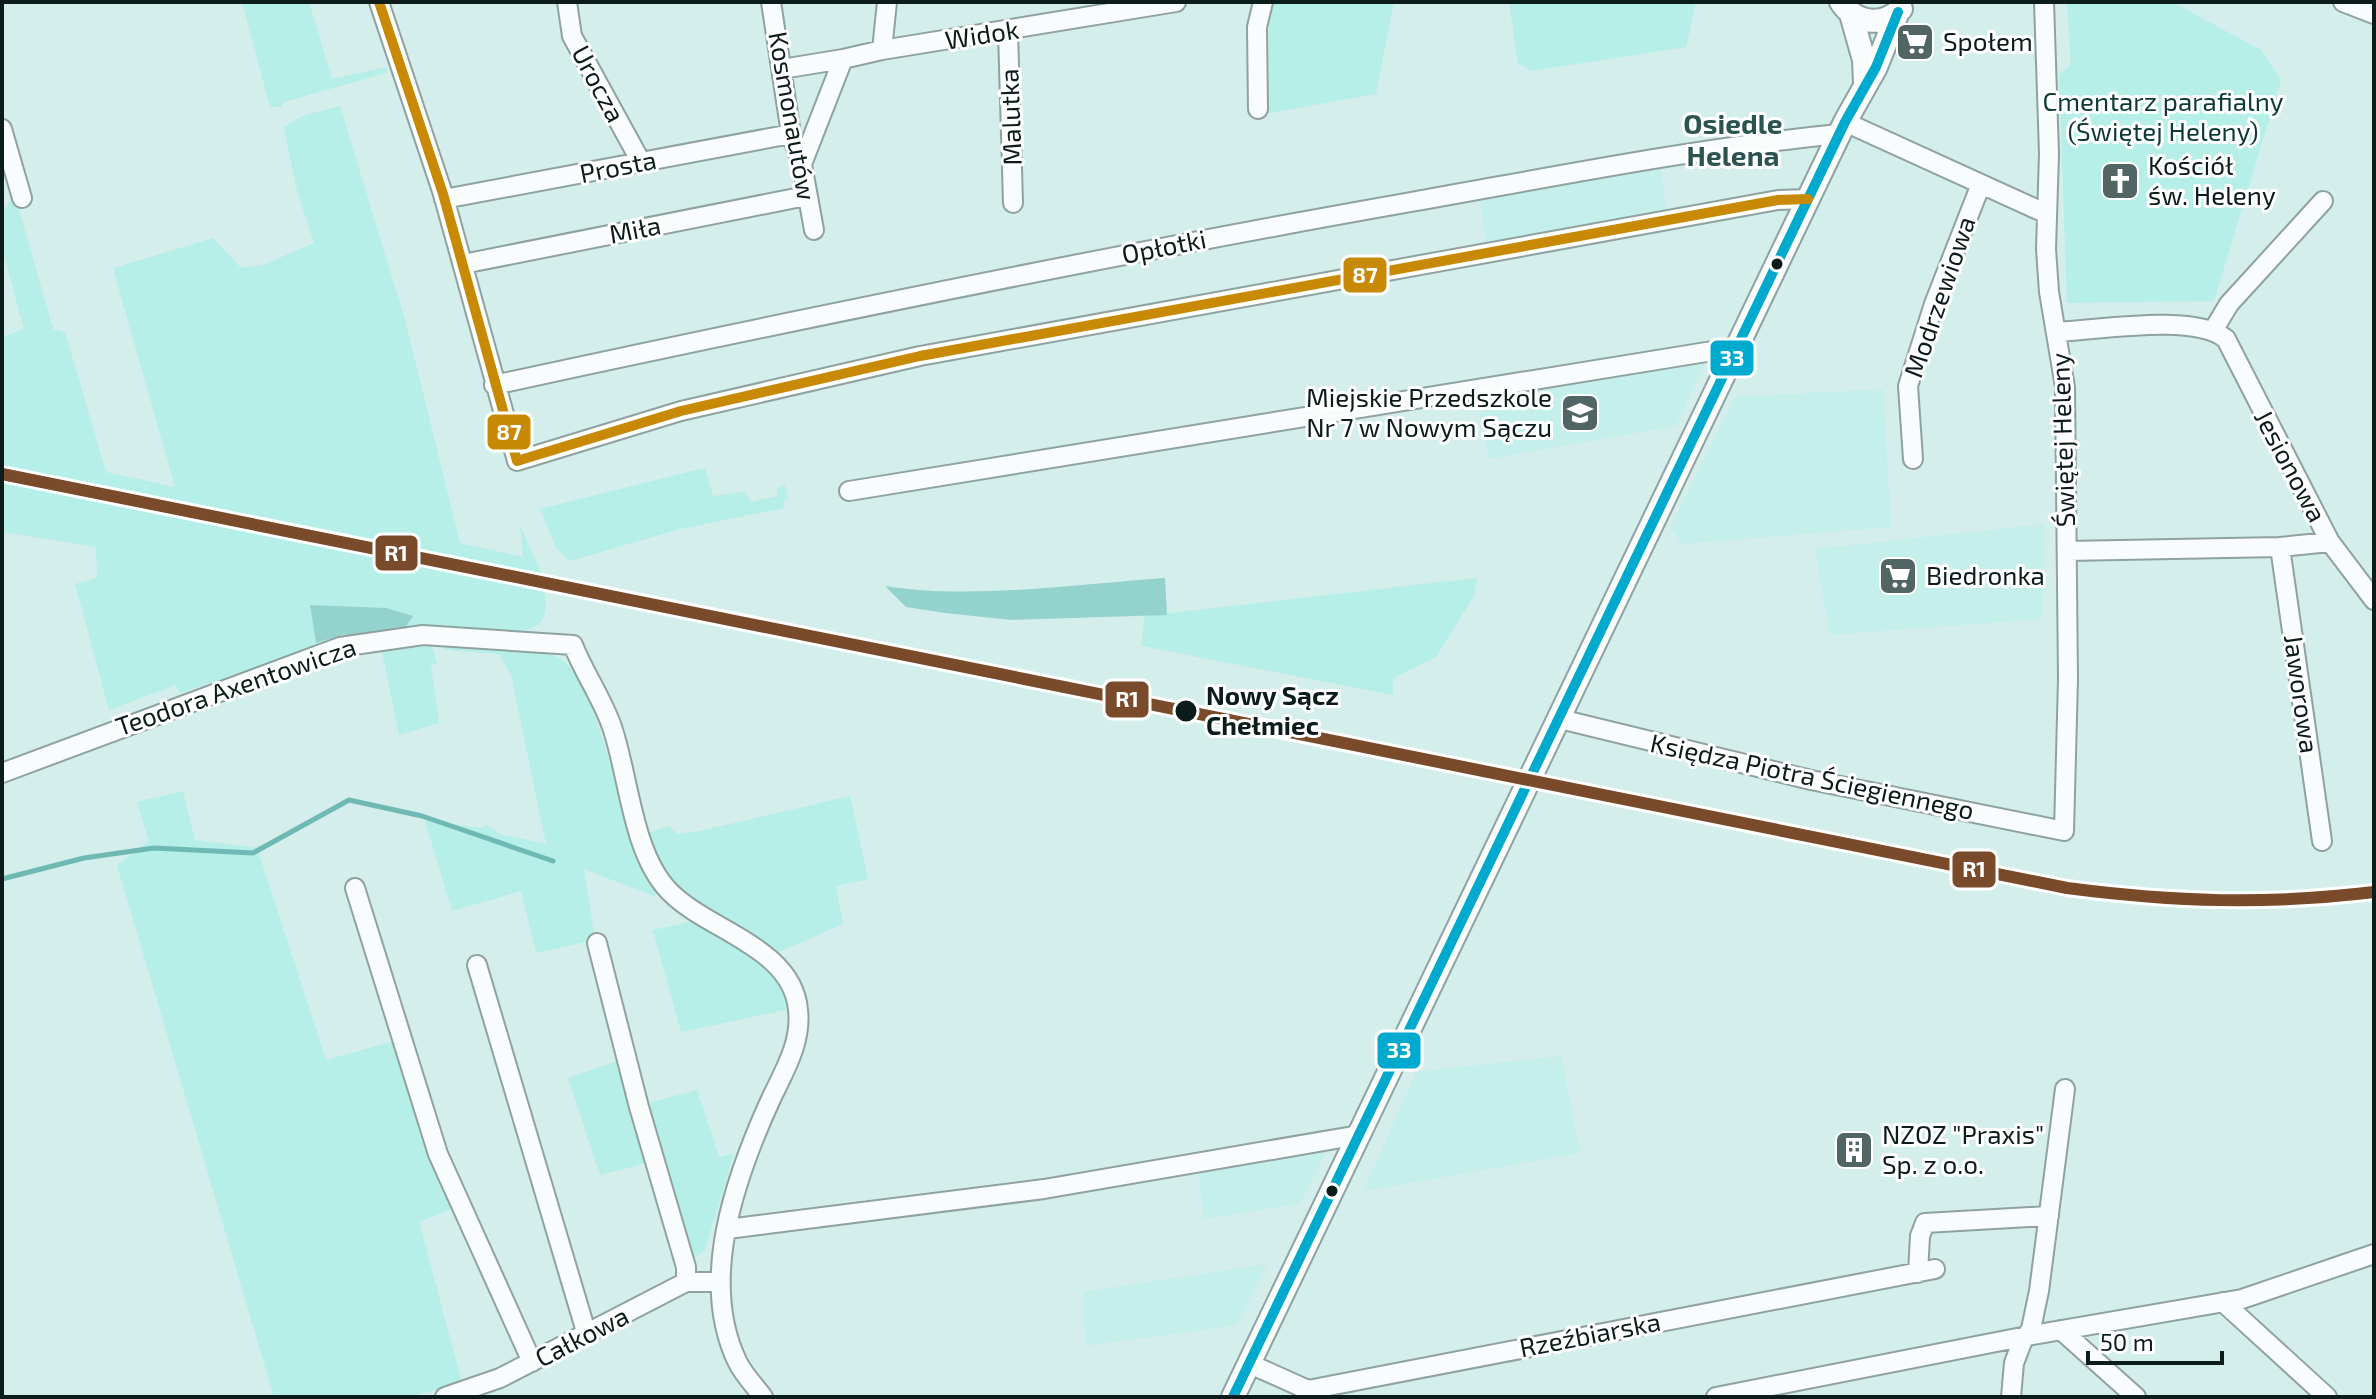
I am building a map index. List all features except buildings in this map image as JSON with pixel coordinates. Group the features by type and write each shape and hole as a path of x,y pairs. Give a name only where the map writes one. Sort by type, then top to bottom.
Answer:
{"main road":[{"path":"1846,8 1870,21 1890,18 1904,5"},
{"path":"1233,1397 1842,128 1876,67 1904,5"},
{"path":"1846,8 1864,60 1865,83"}],"street":[{"path":"379,2 444,199 517,461 681,411 920,356 1747,206 1808,199"},
{"name":"Urocza","path":"567,2 572,36 641,162"},
{"name":"Kosmonautów","path":"771,2 791,134 802,164 814,230"},
{"path":"882,50 887,2"},
{"name":"Widok","path":"843,59 1176,2"},
{"path":"1258,109 1257,27 1263,2"},
{"name":"Świętej Heleny","path":"2044,2 2049,292 2065,387 2064,831"},
{"path":"2343,2 2374,14"},
{"name":"Malutka","path":"1008,32 1013,203"},
{"path":"782,69 843,59"},
{"path":"802,164 843,59"},
{"path":"1842,128 2047,214"},
{"name":"Opłotki","path":"494,385 848,308 1219,236 1842,128"},
{"path":"2,129 22,198"},
{"name":"Prosta","path":"444,199 791,134"},
{"name":"Modrzewiowa","path":"1913,459 1908,386 1934,304 1981,184"},
{"name":"Miła","path":"463,264 806,196"},
{"path":"2057,332 2183,326 2214,329 2229,304 2323,201"},
{"name":"Jesionowa","path":"2214,329 2226,339 2330,542 2374,600"},
{"path":"849,491 1737,347"},
{"path":"2067,551 2280,547 2330,542"},
{"name":"Jaworowa","path":"2280,547 2322,841"},
{"name":"Teodora Axentowicza","path":"2,773 340,647 423,635 573,645 612,726 645,851 656,874 683,903 763,954 787,980 796,996 799,1012 796,1038 744,1170 728,1229"},
{"name":"Księdza Piotra Ściegiennego","path":"1560,719 1811,780 2064,831"},
{"path":"355,888 438,1154 532,1362"},
{"path":"597,943 639,1107 686,1267 686,1282"},
{"path":"477,965 587,1335"},
{"path":"2011,1397 2014,1363 2031,1329 2039,1291 2065,1089"},
{"path":"763,1397 738,1364 727,1330 719,1282 728,1229 1044,1189 1359,1135"},
{"name":"Rzeźbiarska","path":"1250,1364 1308,1390 1927,1271 1920,1236 1925,1223 2049,1216"},
{"path":"1716,1397 2027,1336 2223,1302 2304,1280 2374,1254"},
{"name":"Całkowa","path":"445,1397 532,1362 686,1282 719,1282"},
{"path":"2223,1302 2327,1397"},
{"path":"2061,1330 2136,1397"}],"shaded area":[{"path":"1660,167 1667,212 1487,246 1479,194"},
{"name":"Miejskie Przedszkole Nr 7 w Nowym Sączu","path":"1706,360 1676,426 1489,459 1476,399"},
{"path":"1883,389 1891,527 1682,544 1670,527 1736,397"},
{"path":"2044,524 2042,619 1830,635 1815,549"},
{"path":"1165,578 1167,615 1012,620 906,607 885,586 952,592 988,591"},
{"path":"310,605 386,608 413,616 405,628 347,638 345,634 316,643"},
{"path":"1561,1056 1580,1153 1364,1191 1416,1072"},
{"path":"1329,1147 1299,1204 1203,1219 1199,1169"},
{"path":"1267,1264 1237,1325 1086,1346 1083,1292"}],"green space":[{"path":"242,2 309,2 332,79 387,67 386,73 284,102 281,107 270,107"},
{"path":"1269,2 1394,2 1376,94 1269,113"},
{"path":"1509,2 1696,2 1686,47 1531,71 1518,63"},
{"name":"Cmentarz parafialny (Świętej Heleny)","path":"2067,2 2172,2 2261,50 2281,80 2214,301 2067,303 2059,75 2071,65"},
{"path":"340,106 405,320 460,543 523,557 520,525 543,577 2,469 2,337 24,329 2,248 2,208 7,207 14,192 53,329 65,332 106,472 175,487 113,268 213,238 241,268 263,265 314,243 297,191 284,127 302,116"},
{"path":"705,468 713,496 744,492 752,502 777,496 777,488 785,485 788,498 783,500 784,508 680,529 570,561 556,548 540,509"},
{"path":"2,479 543,588 546,609 540,622 528,630 494,632 442,625 405,628 413,616 310,605 316,643 346,634 347,638 180,693 176,685 109,710 75,584 97,578 96,547 2,532"},
{"path":"1477,578 1474,596 1436,657 1393,678 1393,695 1142,646 1144,616"},
{"path":"431,642 437,664 431,665 439,723 399,735 381,647"},
{"path":"445,643 519,647 548,654 561,659 584,689 604,742 633,841 656,897 584,869 595,940 536,953 521,891 452,911 425,821 482,828 487,825 500,834 546,844 511,675 499,654 447,650 441,646"},
{"path":"183,791 195,840 257,848 326,1060 398,1040 451,1209 419,1222 462,1383 408,1397 274,1397 117,865 149,841 137,802"},
{"path":"850,796 868,879 836,886 843,924 774,954 674,887 645,834 668,826 678,834 696,832"},
{"path":"694,921 754,957 778,979 790,1009 681,1032 653,930"},
{"path":"620,1060 647,1163 600,1175 568,1078"},
{"path":"697,1090 719,1157 734,1153 705,1250 689,1261 644,1104"}],"waterway":[{"path":"2,879 84,858 154,848 253,853 349,800 422,816 553,861"}],"transit line":[{"name":"87","path":"379,2 443,194 517,461 681,411 920,356 1778,200 1808,199"},
{"name":"33","path":"1233,1397 1845,122 1876,67 1898,12"},
{"name":"R1","path":"2,474 2067,888 2220,900 2295,899 2374,892"}],"place":[{"name":"Społem","path":"1915,42"},
{"name":"Kościół św. Heleny","path":"2120,181"},
{"name":"Miejskie Przedszkole Nr 7 w Nowym Sączu","path":"1580,413"},
{"name":"Biedronka","path":"1898,576"},
{"name":"Nowy Sącz Chełmiec","path":"1186,711"},
{"name":"NZOZ \"Praxis\" Sp. z o.o.","path":"1854,1150"}],"district":[{"name":"Osiedle Helena","path":"1733,140"}]}
